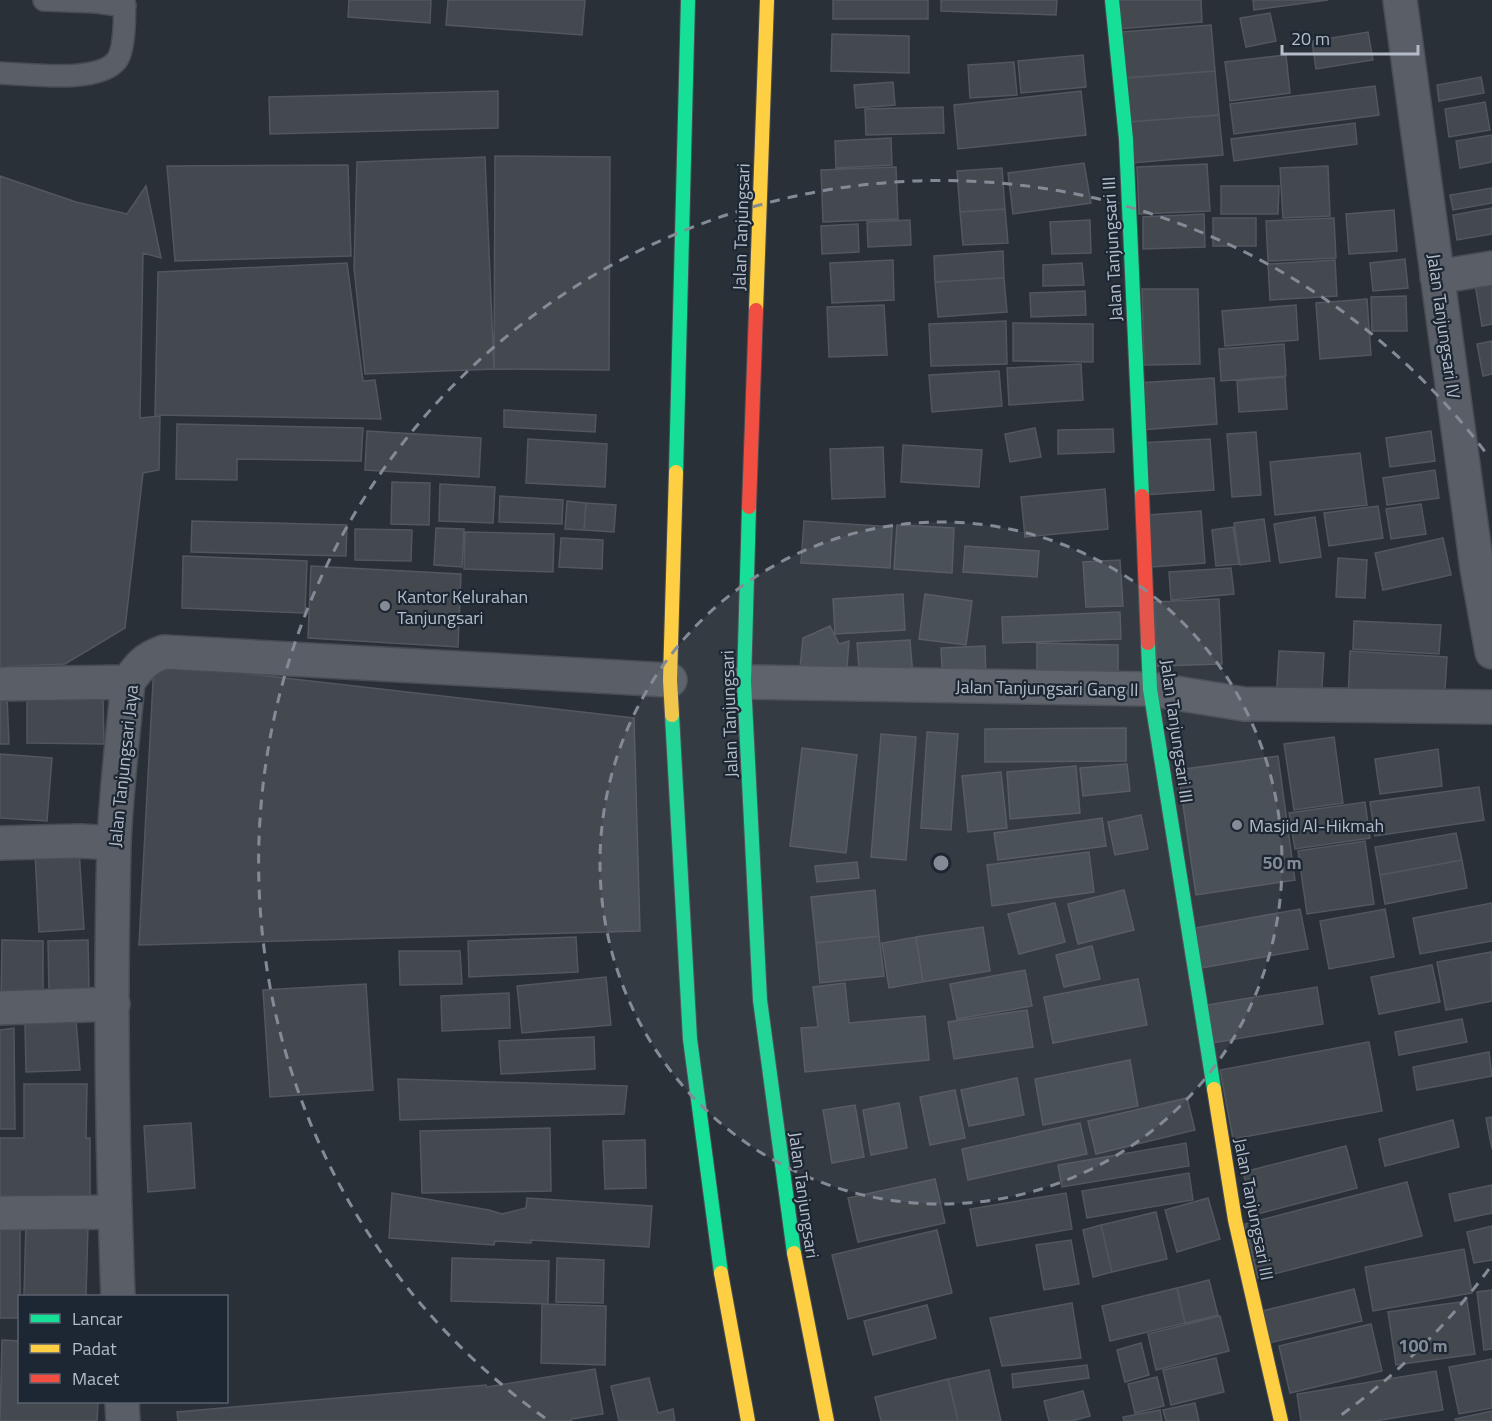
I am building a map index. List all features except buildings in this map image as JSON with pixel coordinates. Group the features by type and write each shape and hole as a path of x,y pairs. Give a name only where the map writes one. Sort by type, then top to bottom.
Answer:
{"main road":[{"path":"688,0 670,680 690,1039 725,1303 748,1421"},
{"name":"Jalan Tanjungsari","path":"767,0 744,682 760,1000 791,1239 827,1421"},
{"name":"Jalan Tanjungsari III","path":"1112,0 1126,139 1150,689 1235,1220 1281,1421"}],"street":[{"name":"Jalan Tanjungsari IV","path":"1400,0 1437,278 1485,566 1492,652"},
{"path":"1437,278 1492,268"},
{"name":"Jalan Tanjungsari Jaya","path":"118,1295 113,1004 114,843 128,682 148,658 164,652 670,680"},
{"path":"0,684 128,682"},
{"name":"Jalan Tanjungsari Gang II","path":"744,682 1150,689 1244,704 1492,707"},
{"path":"0,843 80,841 114,843"},
{"path":"0,1008 113,1004"},
{"path":"0,1213 115,1212"},
{"path":"122,1403 123,1421"}],"lane":[{"path":"0,73 82,75 105,69 117,60 122,48 125,3 44,0"}],"traffic: fast":[{"path":"676,472 688,0"},
{"path":"1112,0 1126,139 1142,496"},
{"path":"749,507 744,682 760,1000 794,1253"},
{"path":"1148,643 1150,689 1214,1089"},
{"path":"672,715 690,1039 721,1273"}],"traffic: slow":[{"path":"756,310 767,0"},
{"path":"672,715 670,680 676,472"},
{"path":"1214,1089 1235,1220 1281,1421"},
{"path":"794,1253 827,1421"},
{"path":"721,1273 748,1421"}],"traffic: jam":[{"path":"749,507 756,310"},
{"path":"1142,496 1148,643"}],"place":[{"name":"Kantor Kelurahan Tanjungsari","path":"385,606"},
{"name":"Masjid Al-Hikmah","path":"1237,825"}]}
